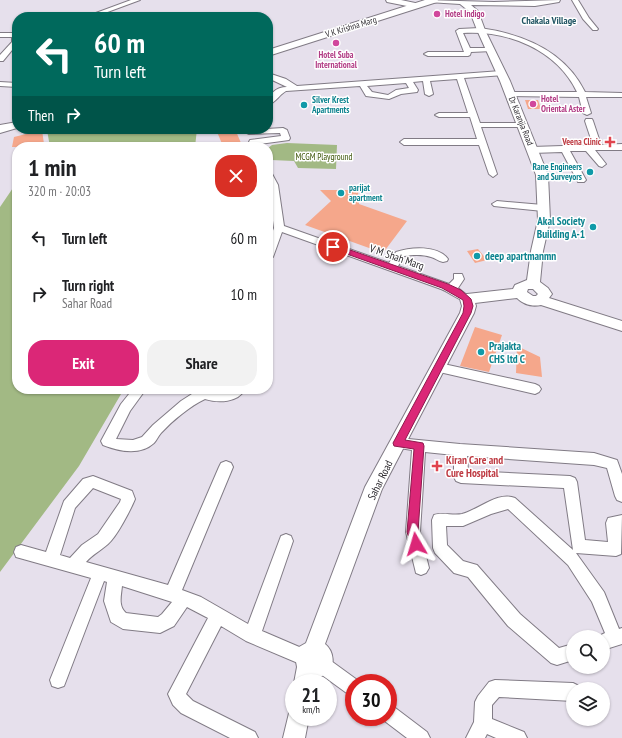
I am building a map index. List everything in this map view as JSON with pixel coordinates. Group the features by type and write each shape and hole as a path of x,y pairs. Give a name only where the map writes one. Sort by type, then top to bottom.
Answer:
{"main road":[{"name":"V K Krishna Marg","path":"273,45 420,2"},
{"name":"V K Krishna Marg","path":"273,51 420,2"},
{"path":"0,122 12,119"},
{"path":"0,129 12,126"}],"street":[{"path":"107,12 137,0"},
{"path":"390,0 535,4 556,0"},
{"path":"575,0 586,19 595,29"},
{"name":"Dr Karanjia Road","path":"463,3 474,11 510,94 542,175 544,220 527,289"},
{"path":"428,54 468,54 459,31 481,30 510,37 538,47 552,57 570,74 582,95 598,148"},
{"path":"0,35 12,35"},
{"path":"1,57 12,45"},
{"path":"467,50 490,50"},
{"path":"273,97 276,93 284,89 363,86 409,82 426,78 501,73"},
{"path":"460,76 493,174"},
{"path":"273,77 295,88"},
{"path":"426,78 429,94"},
{"path":"363,86 369,94 389,97 399,92 414,90 409,82"},
{"path":"0,84 12,85"},
{"path":"510,94 622,95"},
{"path":"439,115 473,115"},
{"path":"477,125 522,125"},
{"path":"273,128 282,129"},
{"path":"263,142 286,138 283,130 273,130"},
{"path":"404,142 483,142"},
{"path":"532,150 622,147"},
{"path":"588,148 602,164"},
{"path":"565,149 581,180"},
{"path":"273,185 278,228 273,242"},
{"path":"497,204 543,208"},
{"name":"V M Shah Marg","path":"278,228 451,289 467,299"},
{"path":"392,267 400,254 403,253 433,254 439,255 444,259"},
{"path":"451,289 459,279 458,276"},
{"path":"467,299 527,289 529,300 543,297 622,321"},
{"path":"543,297 622,326"},
{"name":"Sahar Road","path":"310,664 374,487 439,368 467,313 469,306 467,299"},
{"path":"439,368 535,389"},
{"path":"136,394 124,408 108,441 117,445 130,446 147,441 157,428 198,394"},
{"path":"206,394 209,396 233,394"},
{"path":"398,443 460,450 594,459 612,464 622,496"},
{"path":"419,446 413,532 422,568"},
{"path":"460,450 461,476 570,482 579,547 616,549 613,522 622,522"},
{"path":"116,577 112,601 117,616 123,621 160,625 168,620 226,467"},
{"path":"51,560 69,505 88,483 93,482 127,495 128,500 125,506 103,539 87,550 73,566"},
{"path":"566,654 557,657 514,620 472,570 459,568 440,548 439,520 463,520 488,508 510,502 573,560 598,597 614,639"},
{"path":"252,635 286,541"},
{"path":"21,552 116,577 195,602 252,635 345,683"},
{"path":"58,680 100,573"},
{"path":"218,615 177,694 179,699 187,707 249,738"},
{"path":"518,738 479,731 484,702 495,688 566,692"},
{"path":"397,720 421,738"},
{"path":"294,738 296,726"}],"green space":[{"path":"48,134 196,134 196,142 49,142"},
{"name":"MCGM Playground","path":"287,143 337,145 336,169 298,168 294,161 273,160 273,145"},
{"path":"12,189 12,394 121,394 79,466 0,572 0,207"}],"building":[{"name":"Hotel Oriental Aster","path":"525,100 538,100 541,109 528,109"},
{"path":"26,134 43,134 44,142 13,142 14,137"},
{"path":"218,134 237,134 241,142 221,142"},
{"path":"320,190 358,190 359,204 407,221 383,253 305,225 331,201"},
{"name":"deep apartmanmn","path":"478,249 487,260 475,263 467,251"},
{"name":"Prajakta CHS ltd C","path":"475,327 502,335 489,372 460,366"},
{"path":"517,346 540,357 542,377 516,373"}],"place":[{"name":"Hotel Indigo","path":"437,14"},
{"name":"Hotel Suba International","path":"336,43"},
{"name":"Hotel Oriental Aster","path":"533,104"},
{"name":"Silver Krest Apartments","path":"304,105"},
{"name":"Veena Clinic","path":"610,142"},
{"name":"Rane Engineers and Surveyors","path":"590,172"},
{"name":"parijat apartment","path":"341,193"},
{"name":"Akal Society Building A-1","path":"593,227"},
{"name":"deep apartmanmn","path":"477,256"},
{"name":"Prajakta CHS ltd C","path":"481,352"},
{"name":"Kiran Care and Cure Hospital","path":"437,466"}],"district":[{"name":"Chakala Village","path":"549,20"}],"route":[{"path":"333,247 445,286 458,292 467,299 469,306 467,313 439,368 398,443 419,446 413,532 416,544"}]}
